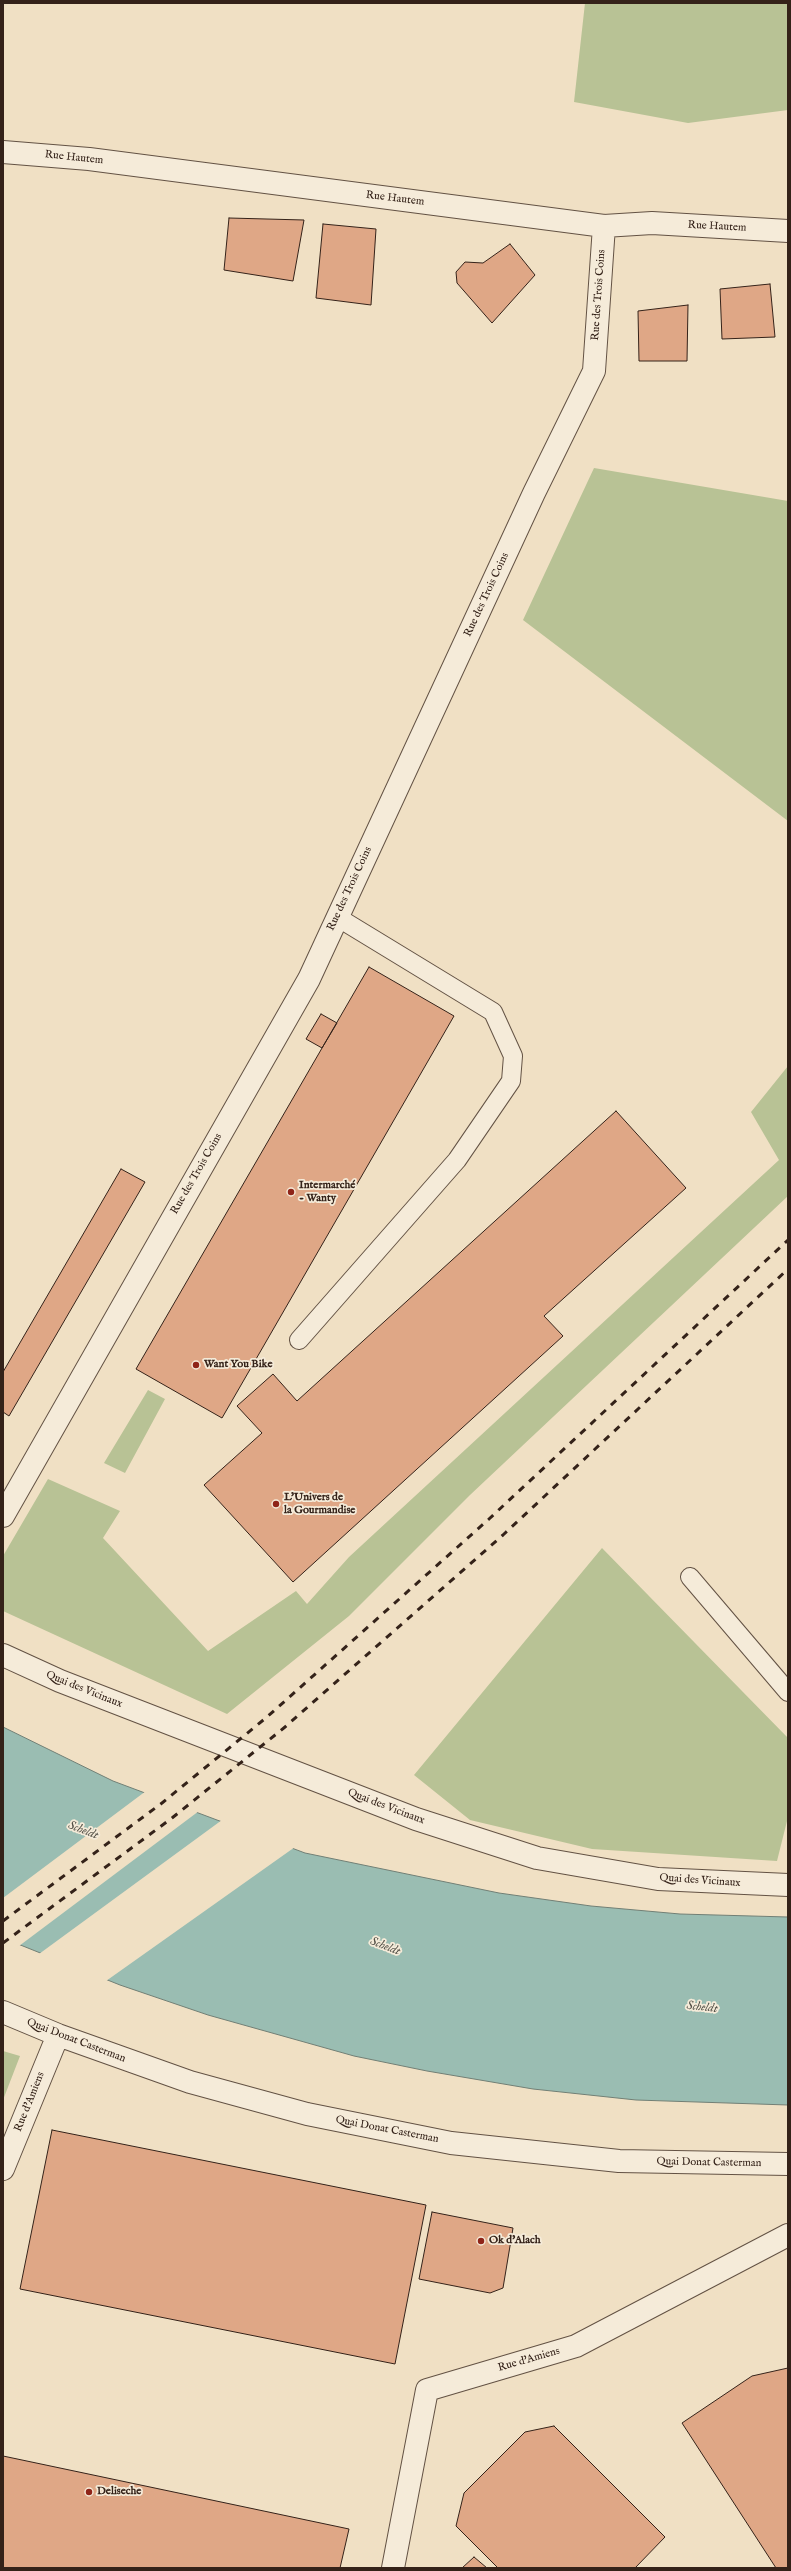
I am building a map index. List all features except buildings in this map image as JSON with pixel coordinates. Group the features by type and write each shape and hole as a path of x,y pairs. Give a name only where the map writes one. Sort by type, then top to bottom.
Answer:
{"street":[{"name":"Rue Hautem","path":"3,152 89,159 604,226 652,223 788,231"},
{"name":"Rue des Trois Coins","path":"3,1516 309,979 534,494 594,370 604,226"},
{"name":"Quai des Vicinaux","path":"3,1655 60,1681 416,1819 537,1858 658,1879 788,1885"},
{"name":"Quai Donat Casterman","path":"3,2012 58,2036 219,2090 307,2114 451,2143 619,2161 788,2164"},
{"name":"Rue d'Amiens","path":"3,2169 58,2036"},
{"name":"Rue d'Amiens","path":"393,2568 426,2390 576,2346 788,2235"}],"lane":[{"path":"299,1340 458,1160 511,1081 513,1056 492,1012 337,917"},
{"path":"690,1577 788,1692"}],"green space":[{"path":"585,3 788,3 788,110 688,123 574,102"},
{"path":"594,468 788,501 788,821 523,620"},
{"path":"788,1066 788,1196 470,1495 349,1616 227,1714 3,1611 3,1556 48,1479 120,1511 103,1538 208,1651 296,1591 307,1604 349,1557 779,1160 751,1112"},
{"path":"148,1390 165,1399 125,1473 104,1463"},
{"path":"602,1548 788,1738 788,1817 777,1861 592,1849 470,1820 414,1775"},
{"path":"3,2051 20,2056 3,2100"}],"water":[{"name":"Scheldt","path":"3,1727 113,1781 305,1853 499,1893 591,1906 680,1914 788,1917 788,2105 636,2100 533,2089 427,2071 354,2056 208,2015 120,1985 3,1938"}],"pier":[{"path":"146,1791 199,1811 19,1946 3,1940 3,1898"},
{"path":"222,1820 295,1847 106,1981 39,1954"}],"railway":[{"path":"3,1921 162,1803 267,1717 489,1519 788,1240"},
{"path":"3,1943 172,1818 285,1727 503,1535 788,1269"}],"place":[{"name":"Intermarché - Wanty","path":"291,1192"},
{"name":"Want You Bike","path":"196,1365"},
{"name":"L'Univers de la Gourmandise","path":"276,1504"},
{"name":"Ok d'Alach","path":"481,2241"},
{"name":"Deliseche","path":"89,2492"}]}
